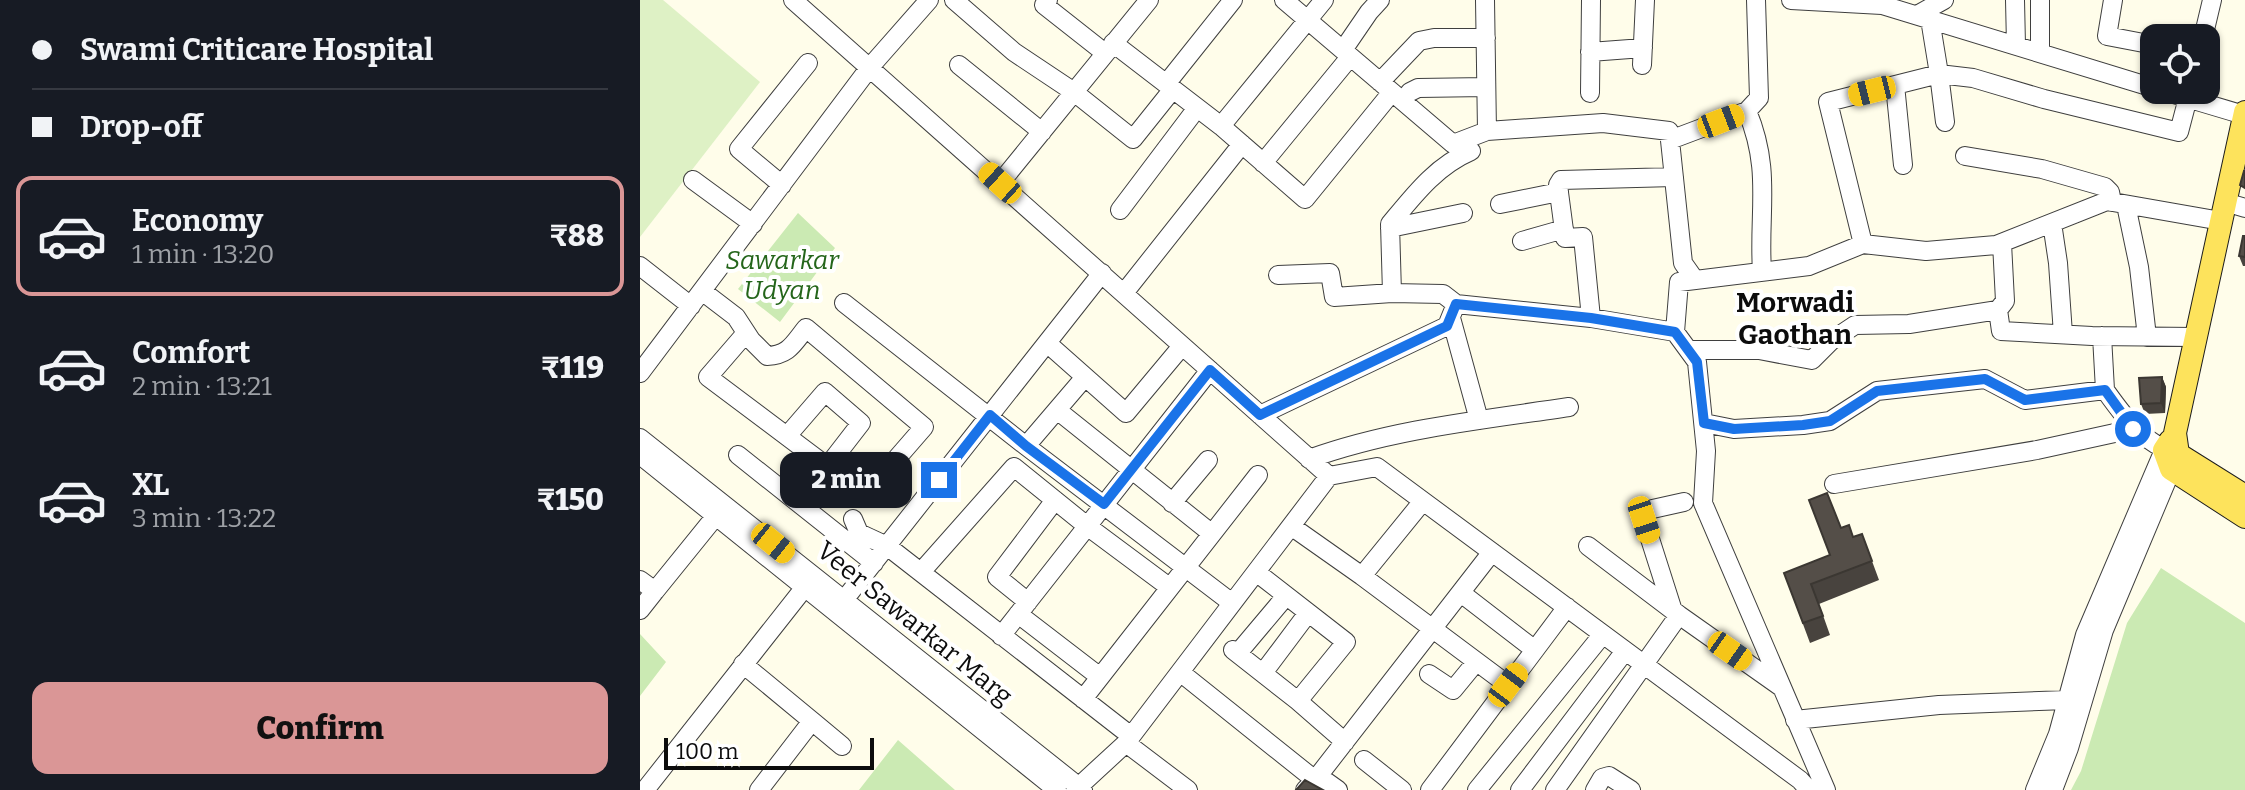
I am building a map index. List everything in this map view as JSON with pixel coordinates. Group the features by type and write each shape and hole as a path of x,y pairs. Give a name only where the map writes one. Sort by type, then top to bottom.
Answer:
{"main road":[{"path":"2172,452 2196,337 2231,210 2245,113"},
{"path":"2172,452 2245,496"},
{"path":"2172,452 2245,517"}],"street":[{"path":"640,373 870,67 929,0"},
{"path":"954,0 1014,52 1074,92 1133,139 1233,0"},
{"path":"1048,0 1044,5 1170,86 1305,199 1392,92 1419,41 1486,38"},
{"path":"1000,183 1149,0"},
{"path":"1284,0 1453,144 1487,131 1603,123 1669,131 1683,263 1695,280"},
{"path":"1221,126 1324,0"},
{"path":"1263,163 1347,54 1369,12 1380,0"},
{"path":"1485,0 1487,131"},
{"path":"1590,93 1591,0"},
{"path":"1590,52 1643,57 1645,0"},
{"path":"1670,140 1747,111 1759,98 1756,0"},
{"path":"1791,0 1893,4 1926,11 2016,45 2140,84"},
{"path":"1926,11 1944,0"},
{"path":"2015,0 2016,45"},
{"path":"2040,0 2040,53"},
{"path":"2101,72 2113,0"},
{"path":"2206,24 2212,0"},
{"path":"798,2 1329,476"},
{"path":"1926,11 1945,122"},
{"path":"2107,36 2140,42"},
{"path":"782,185 739,149 808,63"},
{"path":"959,65 1042,132"},
{"path":"1863,244 1828,102 1939,74 1973,78 2179,132 2186,104"},
{"path":"1895,85 1903,165"},
{"path":"1392,92 1410,92 1418,88 1486,87"},
{"path":"2218,104 2245,113"},
{"path":"1120,210 1197,108"},
{"path":"1747,111 1763,162 1762,272"},
{"path":"1124,293 1242,144"},
{"path":"1392,293 1390,224 1440,169 1471,151"},
{"path":"1965,156 2042,169 2105,187 2119,203 2142,282 2147,337"},
{"path":"1591,318 1583,237 1565,238 1558,185 1561,180 1674,177"},
{"path":"693,180 753,224"},
{"path":"1500,204 1559,192"},
{"path":"1826,790 1703,503 1704,423 1697,362 1675,332 1679,282 1809,266 1863,244 1926,251 2002,243 2107,201 2231,210"},
{"path":"1390,228 1463,213"},
{"path":"2052,223 2063,334"},
{"path":"1522,241 1564,229"},
{"path":"1688,350 1759,350 1812,360 1831,341 1855,325 1909,324 1998,310 2005,301 2002,243"},
{"path":"640,266 736,317 767,356 781,355 806,328 924,427 865,495 708,377 746,333"},
{"path":"844,600 1102,273"},
{"path":"1278,275 1330,273 1334,297 1392,293 1443,294 1454,311 1479,420"},
{"path":"844,303 1232,603"},
{"path":"1998,310 2001,331 2196,337"},
{"path":"1454,311 1591,318 1675,332"},
{"path":"1260,415 1447,326 1454,311"},
{"path":"2102,336 2105,390 2133,429 2172,452"},
{"path":"1047,343 1126,413 1182,346"},
{"path":"1001,636 1210,370"},
{"path":"1026,446 1085,377"},
{"path":"1704,423 1734,429 1830,421 1877,391 1985,379 2025,400 2105,390"},
{"path":"787,436 825,392 861,423 827,467"},
{"path":"1309,459 1351,444 1569,407"},
{"path":"1057,410 1211,533"},
{"path":"1834,484 2037,450 2133,429"},
{"name":"Veer Sawarkar Marg","path":"640,438 805,587 1057,790"},
{"path":"2035,790 2051,755 2085,635 2172,452"},
{"path":"2053,790 2069,748 2104,630 2172,452"},
{"name":"Veer Sawarkar Marg","path":"640,455 844,600 1078,789"},
{"path":"738,455 874,563"},
{"path":"1172,503 1208,460"},
{"path":"921,572 1014,467 1169,587"},
{"path":"1078,789 1129,739 1329,476 1377,467 1800,780 1809,790"},
{"path":"1083,699 1258,475"},
{"path":"1055,500 997,577 1023,608 1100,677"},
{"path":"1362,576 1423,501"},
{"path":"1555,790 1646,666 1676,613 1644,520 1648,510 1684,502"},
{"path":"640,610 647,585 721,510"},
{"path":"853,519 859,533 887,546 921,572 1083,699 1188,790"},
{"path":"1291,526 1508,685"},
{"path":"1588,546 1781,687"},
{"path":"1310,785 1492,552"},
{"path":"1256,572 1346,642 1298,701"},
{"path":"645,790 805,587"},
{"path":"1461,593 1535,650"},
{"path":"1286,596 1236,652 1345,742"},
{"path":"1430,790 1567,607"},
{"path":"1263,673 1308,613"},
{"path":"1477,790 1603,634"},
{"path":"1520,790 1625,651"},
{"path":"1429,674 1453,690 1476,662"},
{"path":"743,664 842,746"},
{"path":"1180,672 1310,785"},
{"path":"1795,720 1939,705 2067,700"},
{"path":"759,790 812,721"},
{"path":"1364,760 1402,790"},
{"path":"1595,790 1602,778 1609,776 1631,790"},
{"path":"1310,785 1324,780 1338,790"}],"green space":[{"path":"640,0 663,0 760,82 640,237"},
{"name":"Sawarkar Udyan","path":"798,213 835,248 780,322 738,289"},
{"path":"2161,568 2245,623 2245,790 2071,790 2081,771 2127,623"},
{"path":"640,634 666,662 640,696"},
{"path":"898,740 955,790 859,790"}],"building":[{"path":"2245,171 2245,188 2240,185"},
{"path":"2245,236 2245,257 2239,256"},
{"path":"2162,377 2161,403 2141,404 2139,378"},
{"path":"1827,493 1841,528 1849,525 1853,537 1862,534 1872,561 1811,584 1823,616 1803,623 1784,573 1830,555 1809,500"},
{"path":"1305,780 1323,790 1296,790"}],"district":[{"name":"Morwadi Gaothan","path":"1795,318"}],"route":[{"path":"939,480 990,415 1104,504 1210,370 1260,415 1447,326 1456,304 1591,318 1675,332 1697,362 1704,423 1734,429 1830,421 1877,391 1985,379 2025,400 2105,390 2133,429"}]}
